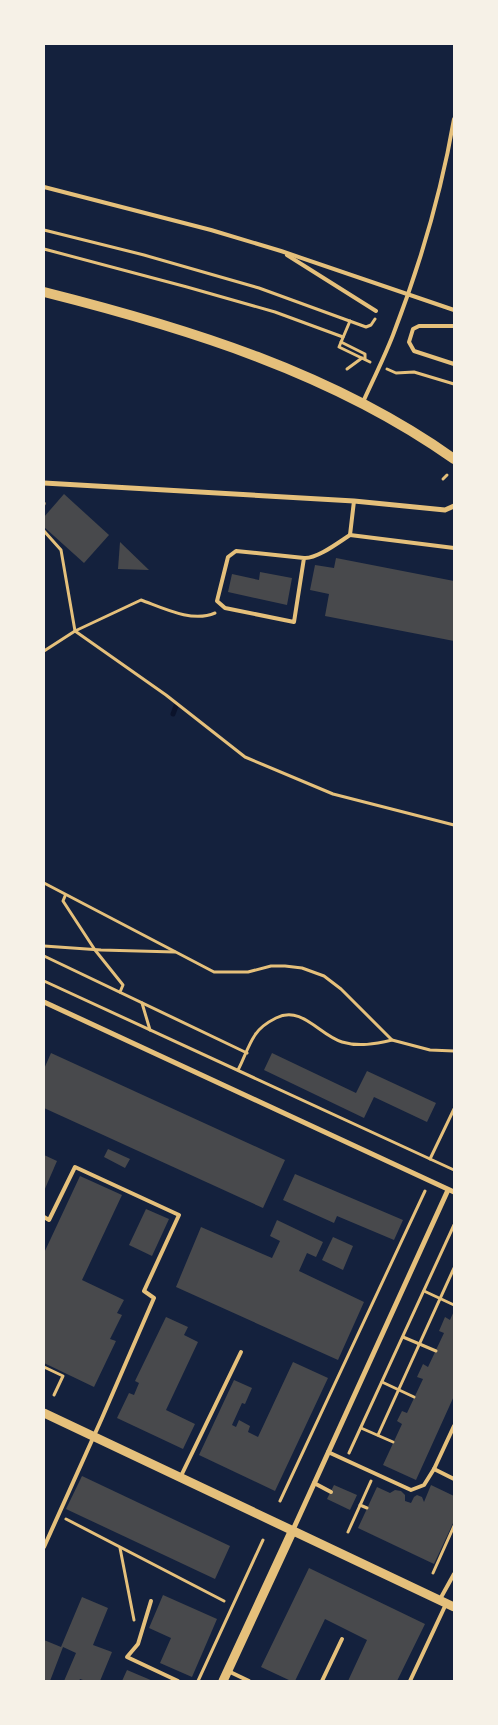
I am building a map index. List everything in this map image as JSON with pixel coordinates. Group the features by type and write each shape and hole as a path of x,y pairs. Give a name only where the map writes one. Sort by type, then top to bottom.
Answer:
{"main road":[{"path":"44,292 89,303 191,334 306,376 427,440 454,459"}],"street":[{"path":"44,483 354,501 446,510 454,506"},
{"path":"44,1002 454,1192"},
{"path":"223,1681 448,1190"},
{"path":"44,1413 446,1604"}],"lane":[{"path":"362,404 392,338 433,219 454,119"},
{"path":"44,187 211,230 280,251 454,310"},
{"path":"280,251 376,311"},
{"path":"454,326 419,326 413,329 409,342 414,351 454,364"},
{"path":"350,535 354,501"},
{"path":"304,558 294,622 225,608 217,601 228,557 236,551 308,558 324,552 350,535 454,548"},
{"path":"44,1217 49,1220 74,1167 179,1215 144,1291 154,1298 44,1547"},
{"path":"180,1478 241,1352"},
{"path":"328,1452 411,1490 424,1485 434,1469 454,1426"},
{"path":"434,1469 454,1479"},
{"path":"314,1484 330,1492"},
{"path":"410,1681 446,1604 454,1574"},
{"path":"151,1601 138,1644 127,1657 178,1681"},
{"path":"322,1681 342,1639"},
{"path":"228,1671 249,1681"}],"path":[{"path":"44,230 144,255 259,288 366,327"},
{"path":"44,249 275,312 343,337"},
{"path":"347,370 362,358 339,347 350,321"},
{"path":"341,342 365,354 365,359"},
{"path":"396,373 414,372 454,384"},
{"path":"443,479 447,475"},
{"path":"44,531 61,550 75,631 166,695 245,757 333,794 454,825"},
{"path":"44,651 75,631 141,600 175,613 206,617 225,608"},
{"path":"44,883 214,972 248,972 271,966 285,966 302,968 324,976 341,989 392,1040"},
{"path":"66,896 62,901 95,950 123,985 120,992"},
{"path":"44,946 95,950 176,952"},
{"path":"44,956 247,1053"},
{"path":"44,980 454,1170"},
{"path":"142,1002 150,1030"},
{"path":"238,1070 255,1035 267,1023 281,1016 290,1015 302,1017 328,1036 352,1045 373,1045 392,1040 430,1050 454,1051"},
{"path":"430,1159 454,1109"},
{"path":"280,1501 425,1191"},
{"path":"345,1460 454,1224"},
{"path":"378,1435 454,1268"},
{"path":"424,1291 454,1305"},
{"path":"403,1337 436,1351"},
{"path":"44,1366 63,1376 54,1395"},
{"path":"382,1382 414,1397"},
{"path":"361,1428 393,1442"},
{"path":"348,1532 374,1473"},
{"path":"360,1505 367,1508"},
{"path":"59,1515 224,1601"},
{"path":"433,1573 454,1526"},
{"path":"198,1681 263,1540"},
{"path":"120,1547 138,1644"}],"building":[{"path":"64,494 109,535 84,563 44,527 44,517"},
{"path":"120,542 149,570 118,569"},
{"path":"336,558 454,581 454,641 325,616 329,594 310,590 315,565 334,568"},
{"path":"260,572 292,578 287,605 228,592 232,574 259,580"},
{"path":"51,1053 285,1160 263,1208 44,1108 44,1069"},
{"path":"272,1053 356,1093 367,1071 436,1103 427,1122 374,1097 364,1118 264,1070"},
{"path":"108,1149 130,1159 125,1168 104,1157"},
{"path":"44,1155 57,1161 44,1191"},
{"path":"295,1174 403,1220 394,1240 337,1216 334,1223 283,1200"},
{"path":"80,1176 122,1195 82,1280 124,1300 117,1313 122,1315 110,1339 116,1341 94,1387 44,1363 44,1253"},
{"path":"146,1209 169,1219 152,1256 129,1245"},
{"path":"277,1220 323,1242 316,1257 307,1253 299,1271 364,1302 338,1360 176,1287 201,1227 272,1258 280,1241 270,1236"},
{"path":"333,1237 353,1246 343,1270 322,1260"},
{"path":"454,1311 454,1396 416,1480 383,1465 402,1424 397,1421 402,1411 407,1413 423,1379 417,1377 423,1364 428,1367 444,1333 439,1331 445,1317 450,1320"},
{"path":"166,1317 188,1327 184,1335 198,1342 166,1410 195,1424 183,1449 117,1418 129,1393 134,1395 139,1383 135,1381"},
{"path":"293,1362 328,1378 275,1491 199,1455 234,1380 252,1388 245,1404 242,1403 232,1425 236,1427 239,1420 250,1426 248,1432 258,1437"},
{"path":"82,1476 230,1546 215,1579 66,1509"},
{"path":"334,1485 357,1495 350,1510 327,1499"},
{"path":"431,1485 454,1496 454,1521 434,1564 358,1528 377,1487 390,1493 395,1490 401,1491 405,1495 405,1501 411,1503 417,1495 422,1497 424,1502"},
{"path":"309,1568 425,1624 397,1681 348,1681 367,1640 325,1619 295,1681 291,1681 261,1667"},
{"path":"163,1595 217,1619 192,1677 160,1663 171,1638 149,1628"},
{"path":"82,1597 108,1608 93,1645 112,1652 100,1681 80,1679 79,1681 64,1681 76,1653 63,1647 50,1681 44,1681 44,1640 61,1647"},
{"path":"127,1670 153,1681 122,1681"}],"waterway":[{"path":"173,714 176,706"}]}
